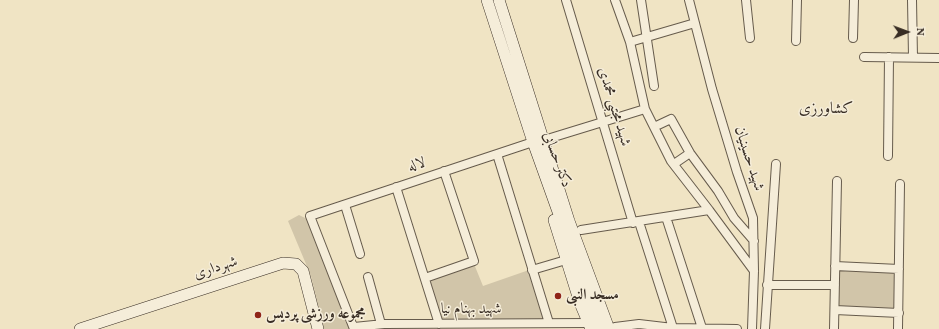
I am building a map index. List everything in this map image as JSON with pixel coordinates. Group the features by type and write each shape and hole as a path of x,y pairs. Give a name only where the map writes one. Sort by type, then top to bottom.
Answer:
{"main road":[{"name":"دکتر حسابی","path":"487,0 610,328"},
{"name":"دکتر حسابی","path":"499,0 539,141"},
{"path":"539,141 581,230 610,328"},
{"path":"539,141 559,237 590,326"},
{"name":"شهرداری","path":"80,329 283,263 296,264 304,271 318,329"}],"street":[{"name":"شهید مجتبی محمدی","path":"566,0 602,122 673,328"},
{"path":"615,0 630,42 645,109 654,127 674,164 754,271"},
{"path":"640,0 654,86"},
{"name":"شهید حسینیان","path":"689,0 712,88 737,172 753,218 754,271 752,329"},
{"path":"746,0 750,38"},
{"path":"796,41 797,0"},
{"path":"853,38 854,0"},
{"path":"912,0 913,57"},
{"path":"630,42 695,23"},
{"path":"864,57 939,58"},
{"path":"888,156 890,57"},
{"name":"لاله","path":"354,328 310,216 497,154 645,109"},
{"path":"654,127 671,119 690,153 718,191 734,218 754,241"},
{"path":"674,164 690,153"},
{"path":"497,154 549,323"},
{"path":"765,329 776,164"},
{"path":"425,278 474,261 444,171"},
{"path":"834,329 837,181"},
{"path":"898,329 900,184"},
{"path":"396,188 442,326"},
{"path":"345,205 360,254"},
{"path":"581,230 709,210"},
{"path":"666,217 702,328"},
{"path":"532,270 566,260"},
{"path":"836,266 899,269"},
{"path":"368,277 381,324"},
{"path":"767,286 835,285"},
{"path":"835,310 899,313"},
{"name":"شهید بهنام نیا","path":"354,328 381,324 392,326 522,326 549,323 590,326"},
{"path":"610,328 639,327 737,329"}],"shaded area":[{"path":"299,215 307,219 350,329 324,329 311,276 288,221"},
{"path":"474,264 483,286 529,270 544,320 442,321 428,280"},
{"path":"840,269 895,271 894,308 838,306"}],"place":[{"name":"مسجد النبی","path":"558,296"},
{"name":"مجموعه ورزشی پردیس","path":"258,315"}],"district":[{"name":"کشاورزی","path":"826,110"}]}
